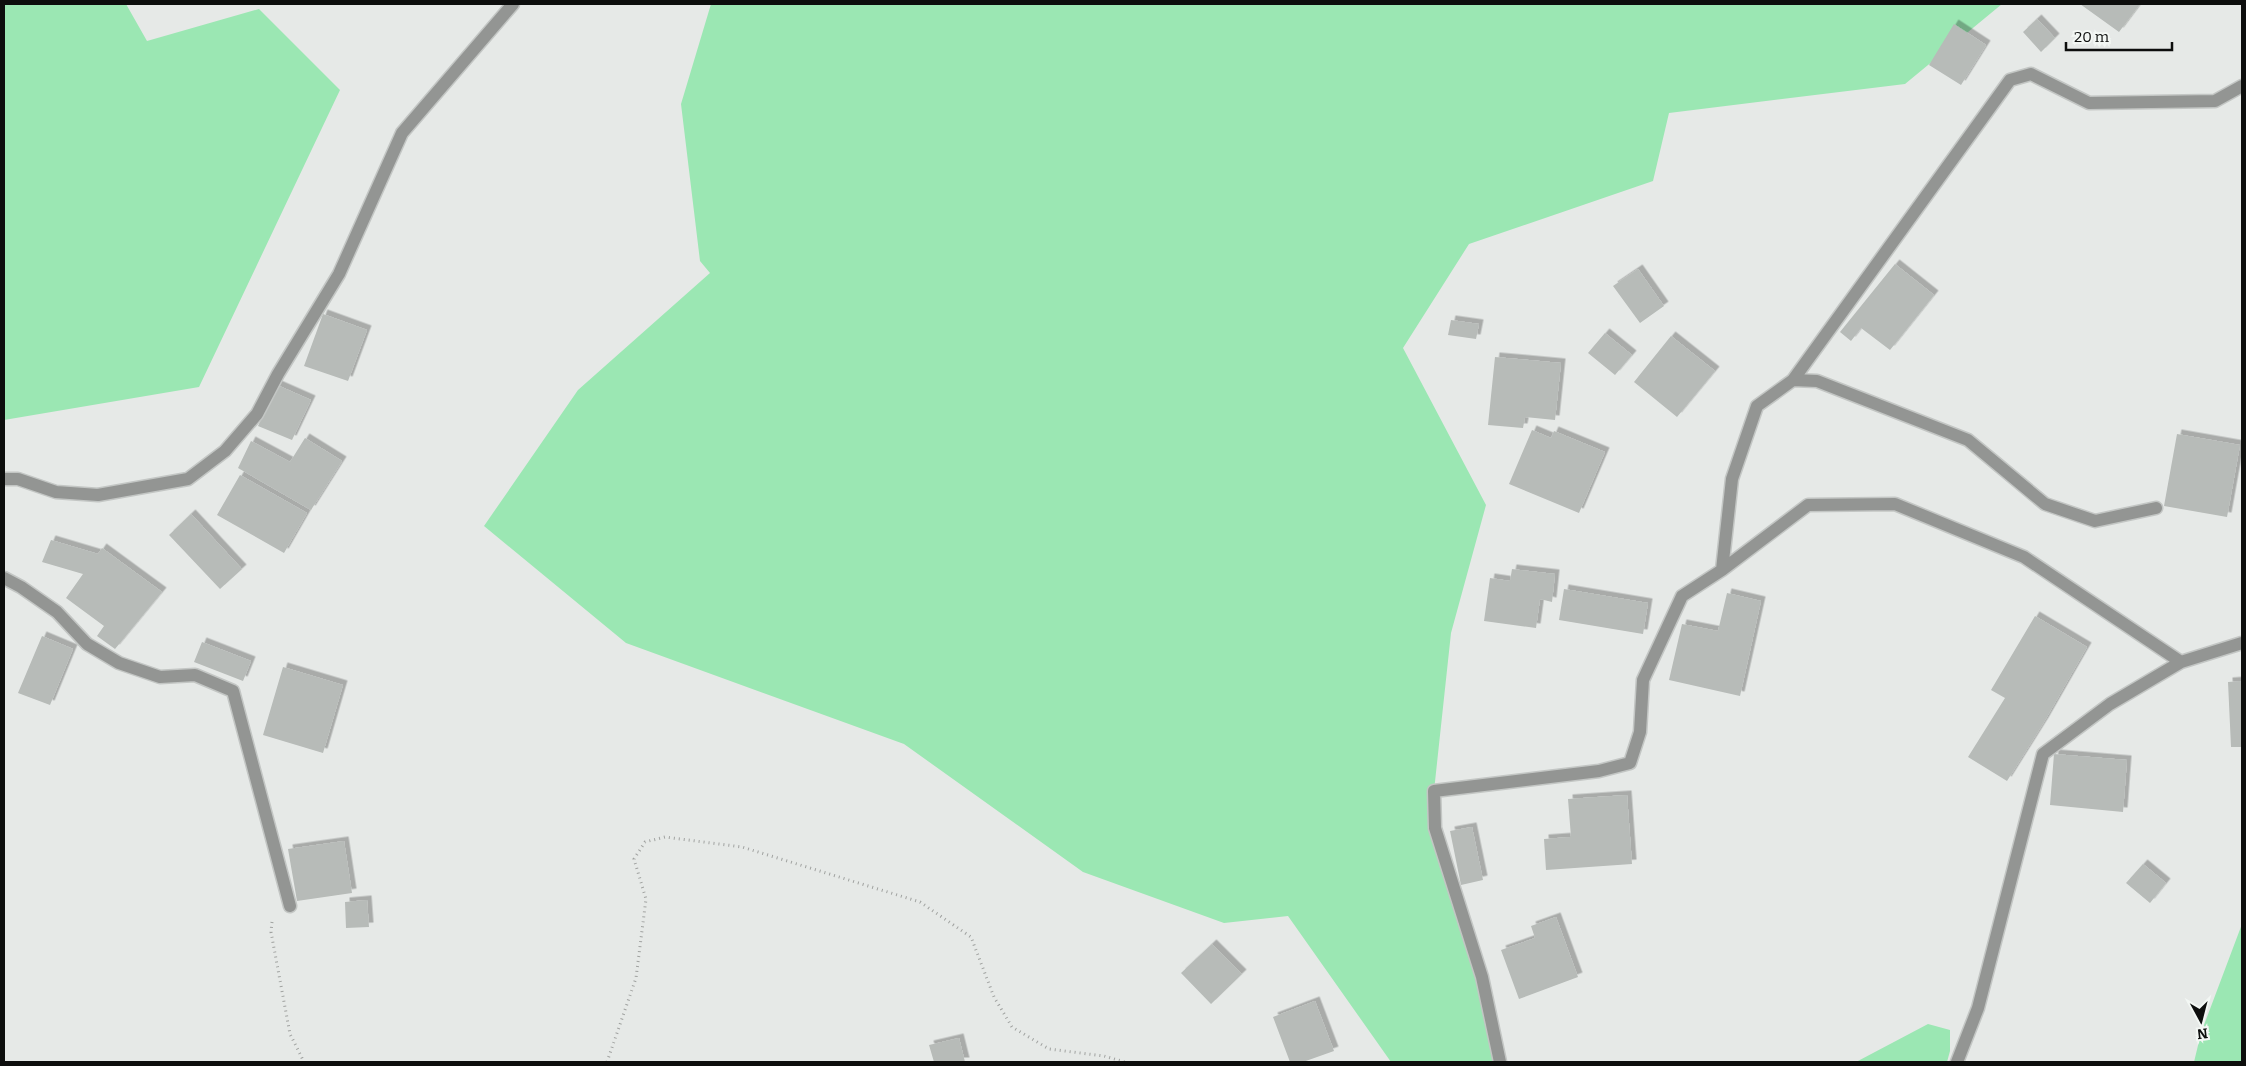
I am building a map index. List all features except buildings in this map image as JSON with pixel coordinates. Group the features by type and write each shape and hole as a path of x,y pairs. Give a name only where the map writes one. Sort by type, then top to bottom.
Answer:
{"street":[{"path":"4,479 18,479 56,492 98,495 188,479 225,451 257,414 278,374 339,274 402,133 513,4"},
{"path":"1722,570 1732,479 1756,406 1793,380 2010,80 2031,74 2089,103 2215,101 2242,86"},
{"path":"1793,380 1817,380 1968,440 2045,504 2095,521 2156,508"},
{"path":"1500,1062 1482,977 1435,828 1434,791 1599,771 1630,763 1640,732 1643,680 1664,630 1682,596 1722,570 1808,505 1895,504 2024,556 2181,662"},
{"path":"4,578 21,587 57,612 87,644 119,662 160,677 195,675 233,691 290,906"},
{"path":"1958,1062 1978,1008 2043,754 2110,704 2181,662 2242,643"}],"path":[{"path":"607,1062 636,978 646,899 634,859 645,842 665,837 742,847 920,902 971,936 994,997 1012,1027 1049,1049 1104,1056 1125,1062"},
{"path":"290,906 273,917 271,932 290,1034 304,1062"}],"green space":[{"path":"4,4 126,4 147,41 259,9 340,90 199,387 4,420"},
{"path":"711,4 2002,4 1905,84 1669,113 1653,181 1469,244 1403,348 1486,505 1451,633 1434,791 1435,828 1499,1062 1391,1062 1288,916 1224,923 1083,872 904,744 626,643 484,526 578,390 710,273 700,261 681,104"},
{"path":"2242,924 2242,1062 2194,1062 2201,1033"},
{"path":"1928,1024 1950,1030 1950,1051 1947,1062 1856,1062"}]}
